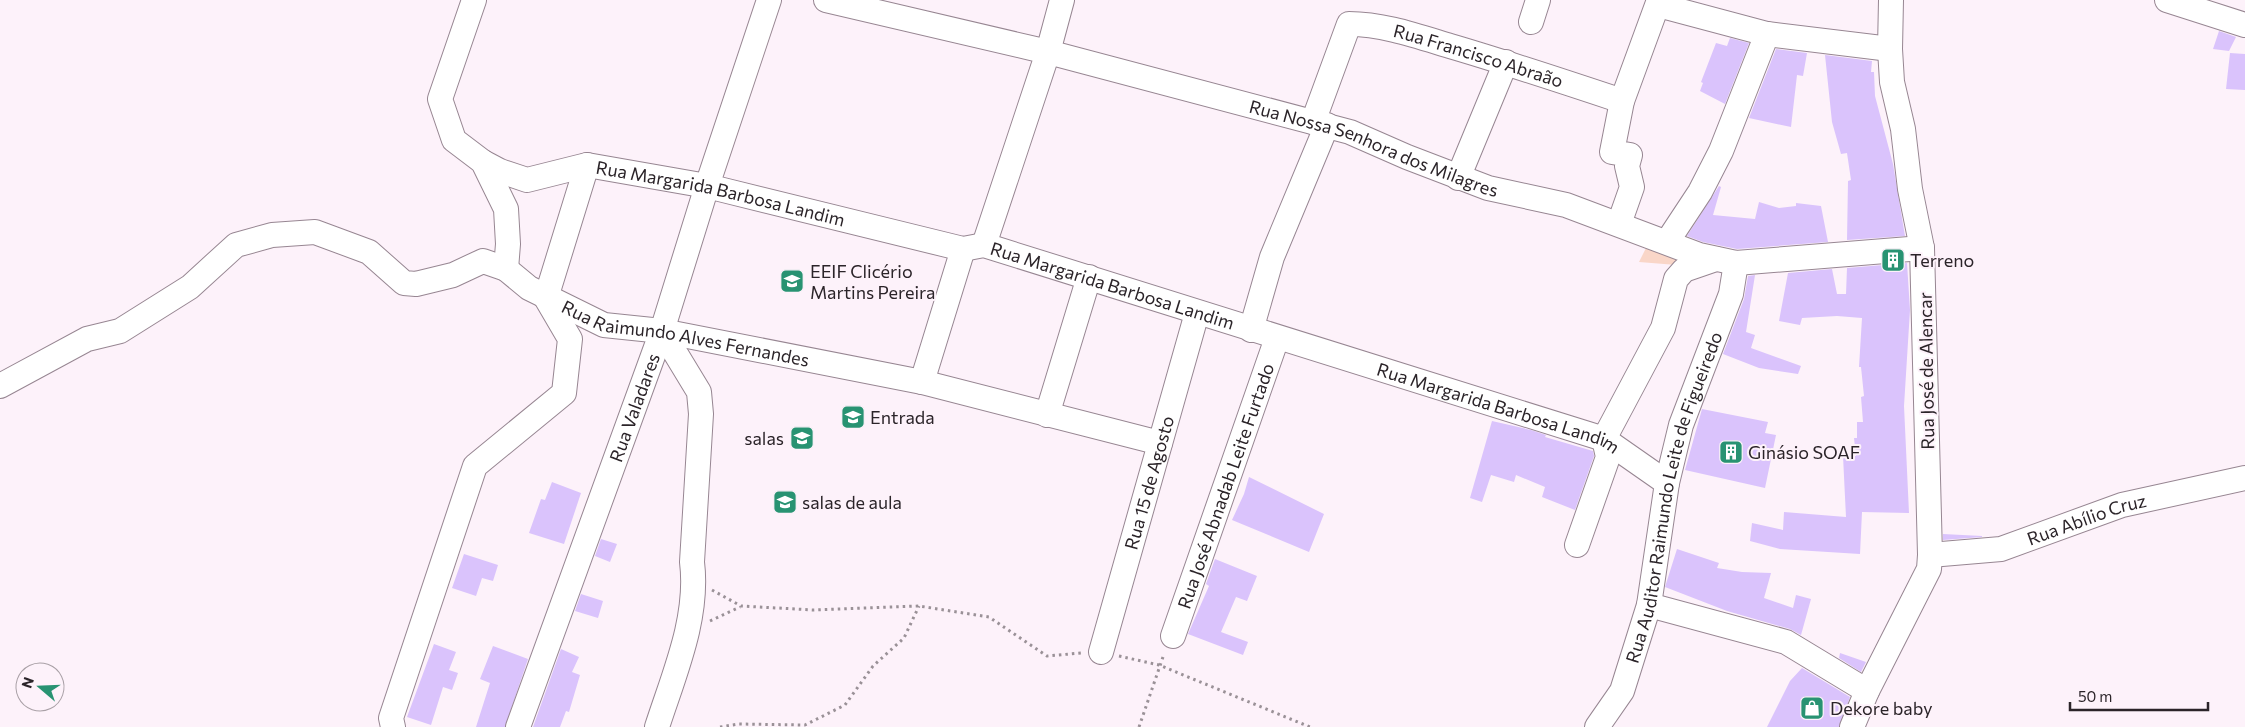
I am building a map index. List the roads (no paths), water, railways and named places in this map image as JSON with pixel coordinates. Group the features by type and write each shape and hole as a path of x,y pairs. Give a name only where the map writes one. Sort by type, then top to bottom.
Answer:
{"street":[{"name":"Rua Margarida Barbosa Landim","path":"474,0 440,99 454,140 500,172 527,180 587,164 707,186 974,247 1089,277 1251,330 1604,439 1667,483"},
{"name":"Rua Valadares","path":"518,727 662,331 707,186 770,0"},
{"name":"Rua Nossa Senhora dos Milagres","path":"826,0 1048,52 1350,132 1458,178 1488,188 1566,205 1698,255 1726,261 1922,248"},
{"path":"922,382 1048,52 1062,0"},
{"name":"Rua José de Alencar","path":"1852,727 1867,691 1929,569 1930,556 1922,248 1910,189 1903,129 1892,82 1890,49 1891,0"},
{"path":"2167,0 2245,25"},
{"path":"1620,224 1632,187 1627,166 1630,155 1612,152 1622,101 1659,2 1767,34 1890,49"},
{"name":"Rua Francisco Abraão","path":"1320,124 1342,40 1349,24 1364,24 1409,34 1506,62 1622,101"},
{"path":"1667,242 1700,192 1721,151 1767,34"},
{"path":"1458,178 1506,62"},
{"path":"1251,330 1272,258 1320,124"},
{"path":"483,162 506,209 508,244 506,269"},
{"path":"393,727 391,718 475,466 564,393 570,339 546,298 587,164"},
{"name":"Rua Raimundo Alves Fernandes","path":"0,386 87,339 120,331 190,287 236,245 272,235 315,232 369,252 404,283 416,284 453,275 483,262 506,269 529,288 546,298 604,325 662,331 922,382 1160,443"},
{"path":"1577,545 1608,456 1604,439 1663,328 1676,279 1684,270 1726,261"},
{"name":"Rua Auditor Raimundo Leite de Figueiredo","path":"1598,727 1622,690 1649,605 1667,483 1681,425 1731,294 1726,261"},
{"path":"1048,414 1089,277"},
{"name":"Rua 15 de Agosto","path":"1101,652 1197,313"},
{"path":"657,727 687,632 694,579 692,562 701,414 700,392 662,331"},
{"name":"Rua José Abnadab Leite Furtado","path":"1173,636 1277,338"},
{"name":"Rua Abílio Cruz","path":"1930,556 2001,549 2122,505 2245,478"},
{"path":"1649,605 1786,642 1867,691"}],"place":[{"name":"Terreno","path":"1893,260"},
{"name":"EEIF Clicério Martins Pereira","path":"792,281"},
{"name":"Entrada","path":"853,417"},
{"name":"salas","path":"802,438"},
{"name":"Ginásio SOAF","path":"1731,452"},
{"name":"salas de aula","path":"785,502"},
{"name":"Dekore baby","path":"1812,708"}]}
